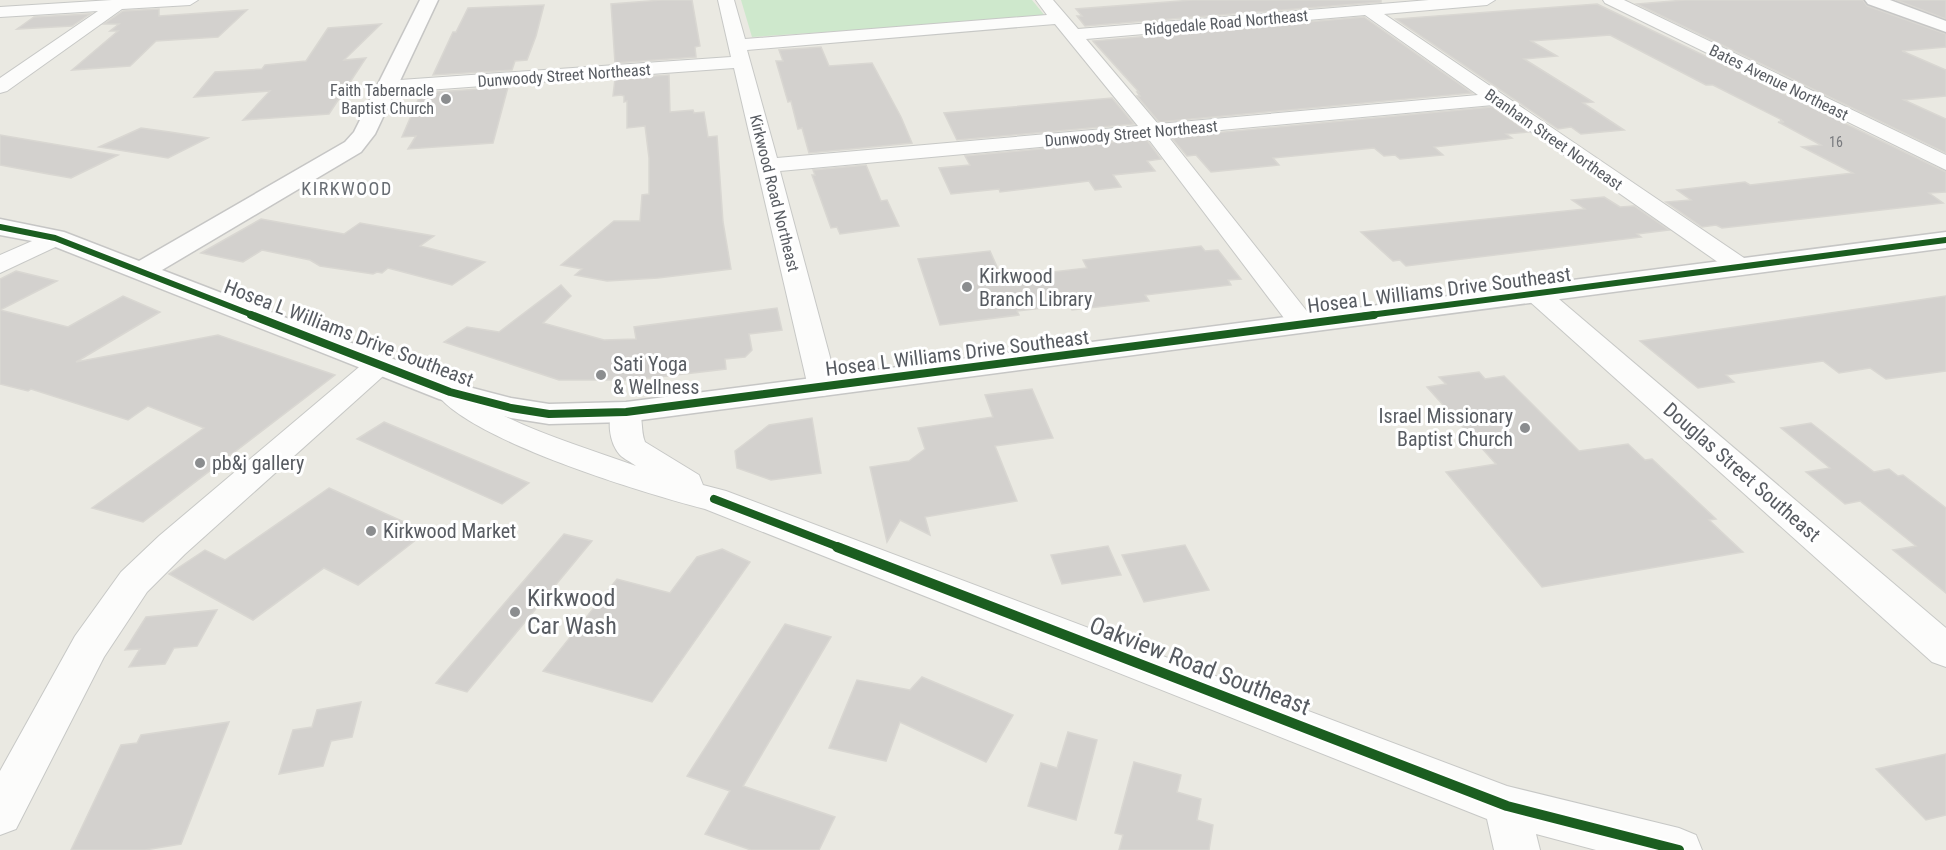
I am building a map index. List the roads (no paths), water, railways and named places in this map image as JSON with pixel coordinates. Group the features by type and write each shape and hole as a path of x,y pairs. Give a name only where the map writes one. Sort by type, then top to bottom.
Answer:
{"street":[{"path":"0,12 190,0"},
{"path":"141,271 353,147 364,134 429,0"},
{"name":"Kirkwood Road Northeast","path":"726,0 823,387"},
{"path":"1044,0 1153,131 1303,324"},
{"name":"Ridgedale Road Northeast","path":"740,54 1065,27 1368,10 1487,0"},
{"name":"Bates Avenue Northeast","path":"1611,0 1946,163"},
{"path":"1874,0 1946,27"},
{"path":"0,87 118,5"},
{"name":"Branham Street Northeast","path":"1368,10 1741,267"},
{"name":"Dunwoody Street Northeast","path":"386,87 740,54"},
{"name":"Dunwoody Street Northeast","path":"768,166 1495,99"},
{"name":"Hosea L Williams Drive Southeast","path":"0,226 55,238 381,363 450,392 511,408 549,414 626,412 1946,240"},
{"path":"0,265 55,238"},
{"name":"Douglas Street Southeast","path":"1537,294 1946,651"},
{"path":"0,814 89,647 134,582 381,363"},
{"name":"Oakview Road Southeast","path":"450,392 477,414 543,444 658,486 714,499 1507,806 1679,850"},
{"name":"Oakview Road Southeast","path":"626,412 626,434 632,448 714,499"},
{"path":"1507,806 1517,850"},
{"name":"Oakview Road Southeast","path":"1507,806 1587,850"}],"place":[{"name":"Faith Tabernacle Baptist Church","path":"446,99"},
{"name":"Kirkwood Branch Library","path":"967,287"},
{"name":"Sati Yoga & Wellness","path":"601,375"},
{"name":"Israel Missionary Baptist Church","path":"1525,428"},
{"name":"pb&j gallery","path":"200,463"},
{"name":"Kirkwood Market","path":"371,531"},
{"name":"Kirkwood Car Wash","path":"515,612"}],"district":[{"name":"KIRKWOOD","path":"347,189"}]}
